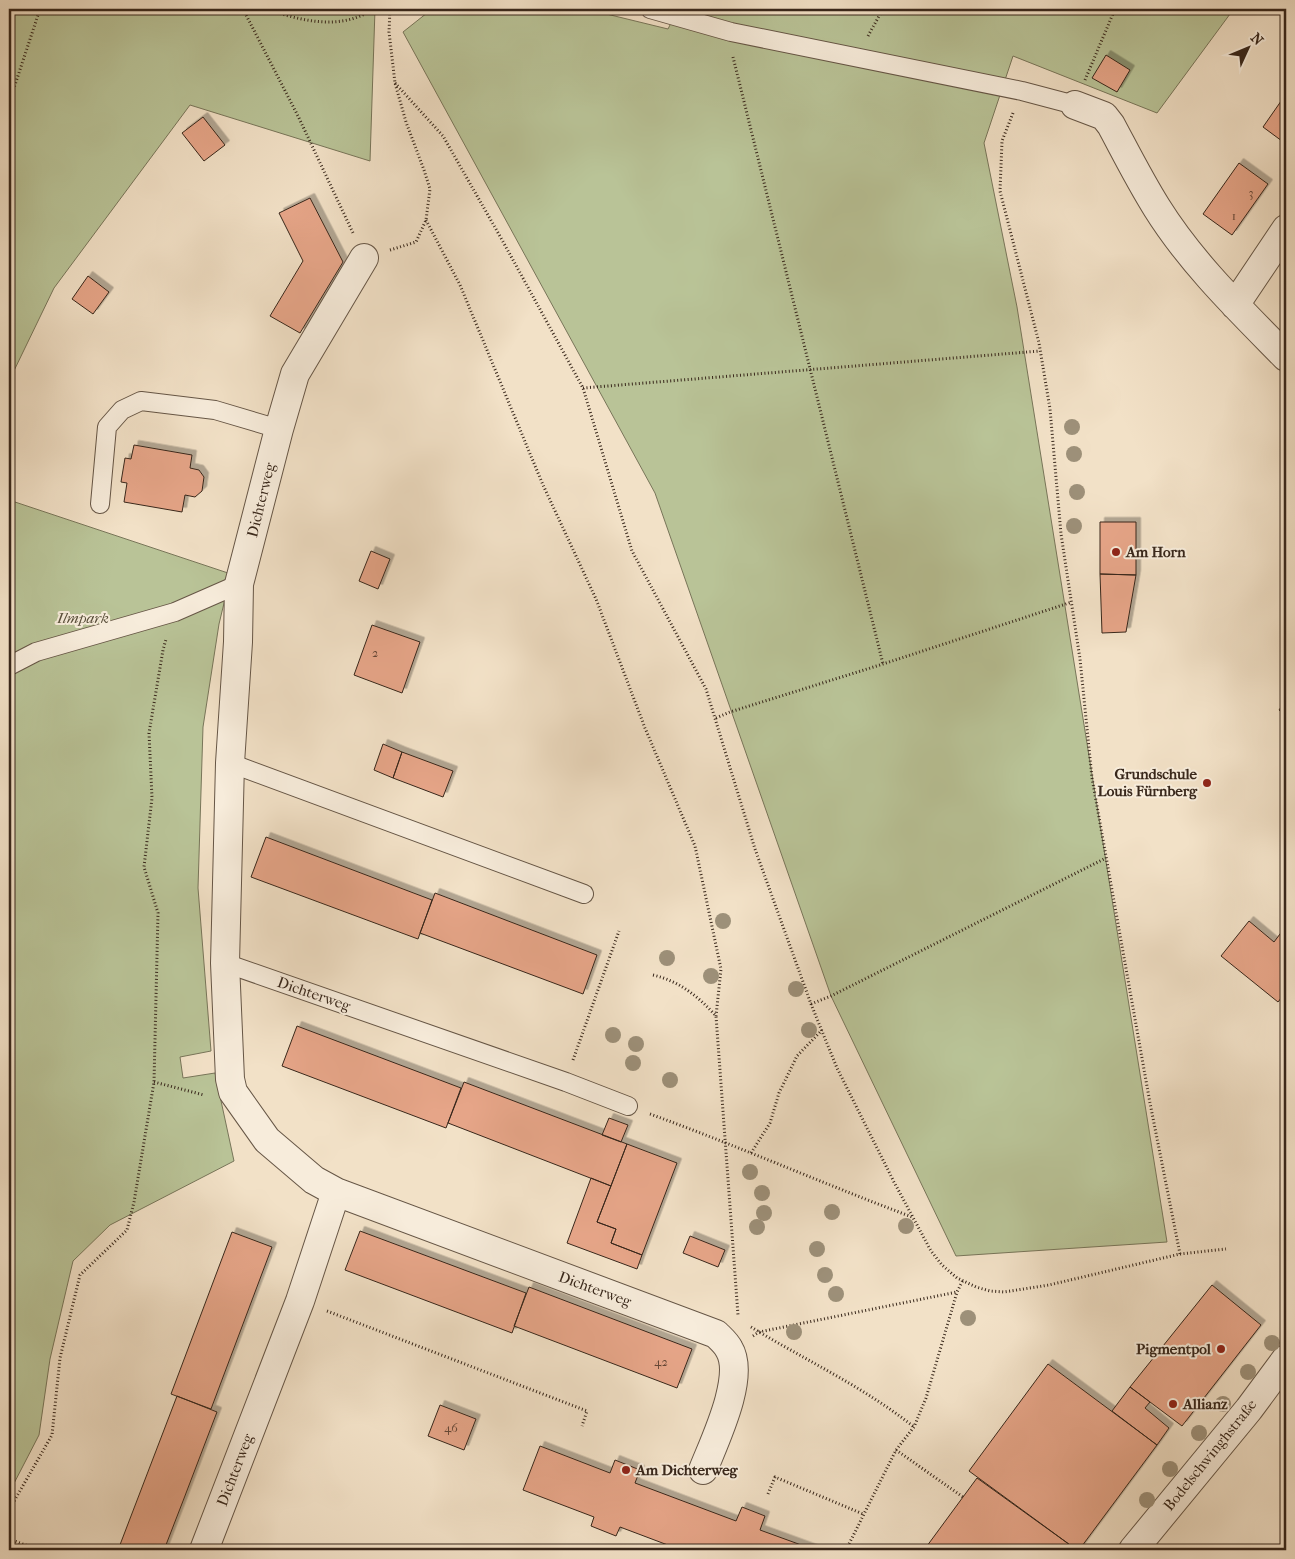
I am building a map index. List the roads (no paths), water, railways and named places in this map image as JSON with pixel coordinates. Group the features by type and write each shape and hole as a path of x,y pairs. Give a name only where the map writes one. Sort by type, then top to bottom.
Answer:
{"street":[{"path":"1075,105 1104,116 1111,125 1157,209 1203,270 1286,357"},
{"path":"1235,305 1286,229"},
{"name":"Dichterweg","path":"364,258 295,374 239,584 238,642 230,762 225,963 230,1079 233,1092 267,1140 314,1180 336,1192 716,1334 730,1350 735,1377 728,1408 703,1470"},
{"name":"Dichterweg","path":"204,1550 300,1301 336,1192"},
{"name":"Bodelschwinghstraße","path":"1133,1550 1250,1409 1286,1359"}],"lane":[{"path":"650,9 731,32 1022,91 1075,105"},
{"path":"100,504 107,427 122,410 141,401 214,410 279,429"},
{"path":"9,666 36,652 175,612 239,584"},
{"path":"230,762 584,894"},
{"name":"Dichterweg","path":"225,963 566,1082 628,1106"}],"place":[{"name":"Am Horn","path":"1116,552"},
{"name":"Grundschule Louis Fürnberg","path":"1207,783"},
{"name":"Pigmentpol","path":"1221,1349"},
{"name":"Allianz","path":"1173,1404"},
{"name":"Am Dichterweg","path":"626,1470"}],"park label":[{"name":"Ilmpark","path":"83,618"}]}
